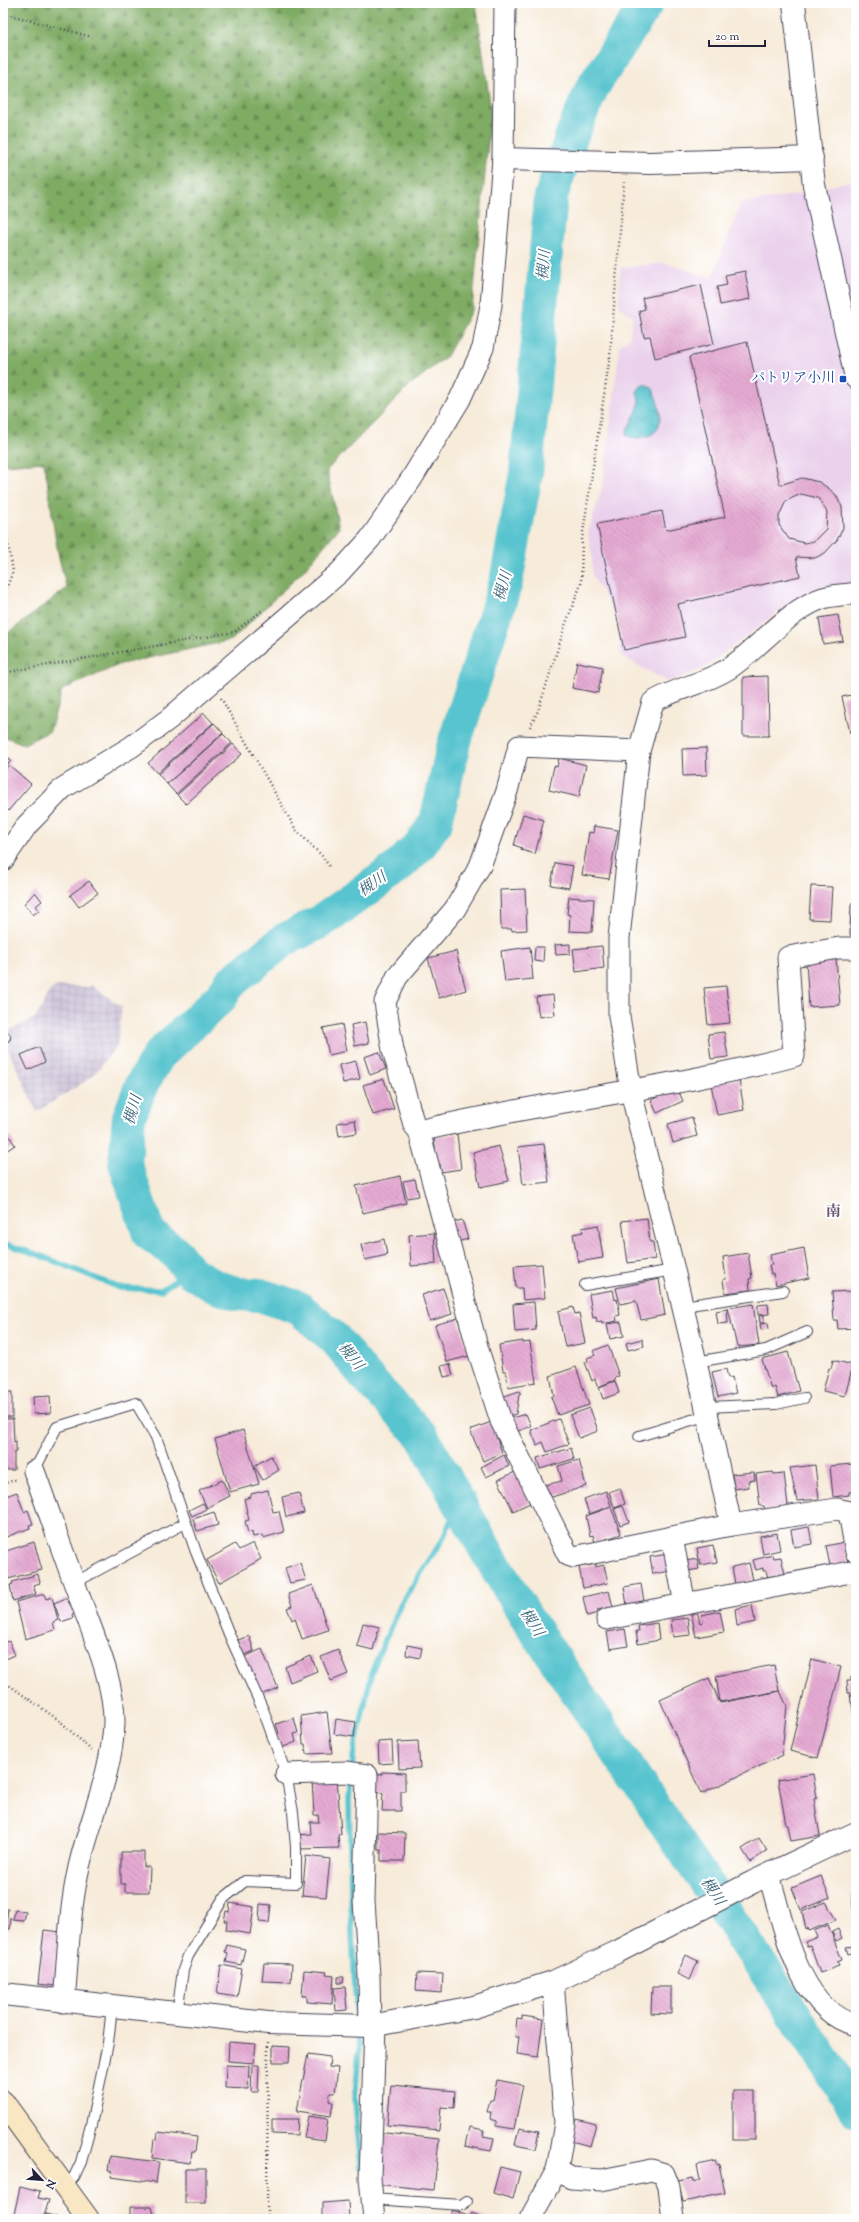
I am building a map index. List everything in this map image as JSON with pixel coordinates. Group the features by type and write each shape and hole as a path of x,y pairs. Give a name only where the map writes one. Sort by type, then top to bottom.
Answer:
{"main road":[{"path":"3,2102 88,2219"}],"street":[{"path":"3,860 27,825 63,788 131,747 169,719 340,572 365,544 412,478 460,400 483,348 491,305 510,159 505,3"},
{"path":"794,3 814,185 856,378"},
{"path":"510,159 650,163 812,158"},
{"path":"730,1526 696,1362 631,1091 619,1016 619,938 639,751 652,702 666,694 708,679 728,669 803,608 823,598 856,593"},
{"path":"639,751 519,746 507,791 480,866 455,909 397,977 386,1002 393,1050 414,1125 420,1131 478,1350 502,1421 568,1555 574,1557 730,1526 837,1509 849,1512 856,1552"},
{"path":"420,1131 474,1118 631,1091 748,1068 794,1056 788,957 839,948 856,948"},
{"path":"34,1471 97,1644 111,1698 114,1722 111,1749 79,1868 72,1907 64,2002"},
{"path":"672,1538 686,1604"},
{"path":"607,1619 856,1572"},
{"path":"286,1774 346,1772 367,1775 364,1901 373,2026 370,2178 373,2209"},
{"path":"3,1994 268,2024 373,2026 474,2007 553,1982 690,1916 761,1879 856,1833"},
{"path":"761,1879 804,1978 824,2006 834,2016 845,2022 856,2025"},
{"path":"530,2219 558,2170 564,2123 553,1982"},
{"path":"558,2170 571,2178 601,2180 652,2170 664,2174 669,2187 673,2219"}],"lane":[{"path":"585,1285 674,1270"},
{"path":"683,1306 783,1291"},
{"path":"696,1362 766,1350 807,1332"},
{"path":"639,1436 707,1411 776,1404 804,1398"},
{"path":"34,1471 57,1427 136,1402 156,1437 185,1523 229,1634 264,1712 286,1774 293,1812 296,1847 296,1883 245,1881 223,1900 188,1956 182,1970 177,2014"},
{"path":"74,1583 185,1523"},
{"path":"64,2187 74,2177 81,2162 91,2125 108,2043 112,2007"},
{"path":"373,2209 462,2205 467,2201"}],"path":[{"path":"3,13 92,37"},
{"path":"519,746 538,711 565,626 581,584 582,539 610,356 621,162"},
{"path":"3,518 12,571 3,598"},
{"path":"3,673 234,632 264,609"},
{"path":"208,685 223,701 254,759 296,830 322,856 329,866"},
{"path":"3,1681 60,1721 95,1754 106,1771"},
{"path":"267,2219 268,2024"}],"shaded area":[{"name":"パトリア小川","path":"856,179 856,583 815,588 775,614 703,669 668,682 621,656 619,622 592,575 592,557 588,533 603,485 620,345 629,338 633,317 619,306 620,268 665,263 712,278 741,203 801,194"},
{"path":"91,985 122,1007 117,1046 92,1077 37,1112 6,1045 10,1042 6,1032 35,1018 42,1008 48,993 56,986 89,987"}],"green space":[{"path":"3,3 476,3 491,111 472,309 447,356 410,385 327,470 339,528 303,571 232,640 121,664 62,690 50,731 24,744 3,736 3,637 67,588 56,542 44,462 3,465"}],"water":[{"path":"643,384 652,387 659,408 660,423 652,434 644,437 633,438 627,435 627,430 636,413 639,403 637,391"}],"building":[{"path":"745,271 750,299 720,305 717,287 727,285 725,275"},
{"path":"701,285 714,344 655,358 650,336 644,337 639,311 645,309 642,298"},
{"path":"747,342 780,485 802,478 819,482 828,488 836,495 842,507 843,528 837,540 825,553 815,558 796,557 800,576 678,604 685,637 624,650 597,524 662,511 666,530 725,517 689,357","holes":["801,494 818,498 827,512 826,529 814,541 805,543 789,539 779,525 779,516 786,501"]},
{"path":"838,615 843,641 823,644 819,618"},
{"path":"577,662 603,667 598,693 572,688"},
{"path":"768,676 769,736 743,736 743,677"},
{"path":"856,694 856,732 850,733 842,697"},
{"path":"204,713 213,723 157,773 148,763"},
{"path":"214,723 223,733 167,784 158,774"},
{"path":"223,734 232,743 176,794 167,784"},
{"path":"233,744 242,754 186,804 177,795"},
{"path":"706,748 707,775 683,776 682,749"},
{"path":"3,753 11,761 6,766 3,763"},
{"path":"559,758 586,765 579,797 549,790 554,766 557,767"},
{"path":"9,765 31,784 8,811 3,806 3,772"},
{"path":"523,814 544,820 535,854 521,850 522,848 514,845"},
{"path":"594,826 618,830 609,879 582,875 589,832 593,833"},
{"path":"555,863 573,866 569,888 551,885"},
{"path":"89,881 98,893 79,907 70,895"},
{"path":"811,886 832,887 830,920 809,919"},
{"path":"525,889 527,930 512,931 512,929 501,929 500,890"},
{"path":"35,892 42,901 36,906 39,910 33,915 24,904"},
{"path":"569,897 594,899 592,932 569,931 570,915 567,914"},
{"path":"851,904 856,904 856,935 850,935"},
{"path":"570,944 570,954 556,955 555,945"},
{"path":"602,946 604,968 576,972 573,949"},
{"path":"530,947 533,979 505,982 501,951"},
{"path":"535,947 544,947 543,962 534,961"},
{"path":"456,951 466,990 439,998 428,958"},
{"path":"836,959 840,1005 809,1007 806,961"},
{"path":"726,986 730,1023 708,1025 704,988"},
{"path":"553,995 555,1015 539,1017 536,997"},
{"path":"365,1022 369,1043 355,1046 351,1025"},
{"path":"342,1024 347,1051 329,1055 323,1028"},
{"path":"724,1032 728,1057 711,1059 708,1034"},
{"path":"39,1047 45,1062 28,1070 21,1055"},
{"path":"379,1052 386,1069 370,1075 364,1057"},
{"path":"356,1061 360,1079 343,1083 339,1065"},
{"path":"384,1079 394,1109 373,1115 363,1085"},
{"path":"739,1079 744,1110 717,1115 711,1084"},
{"path":"677,1088 683,1101 657,1113 651,1100"},
{"path":"692,1117 697,1136 673,1143 668,1124"},
{"path":"355,1120 357,1133 339,1136 337,1123"},
{"path":"6,1131 15,1145 3,1153 3,1133"},
{"path":"457,1134 461,1169 441,1172 440,1164 437,1165 434,1137"},
{"path":"544,1144 549,1182 523,1185 518,1147"},
{"path":"499,1146 509,1181 480,1187 473,1152"},
{"path":"400,1176 406,1203 363,1213 356,1186"},
{"path":"415,1179 419,1196 407,1198 403,1181"},
{"path":"647,1218 650,1242 653,1242 655,1259 628,1263 622,1221"},
{"path":"462,1220 468,1239 457,1242 451,1223"},
{"path":"598,1225 603,1258 578,1262 573,1234 583,1232 582,1228"},
{"path":"434,1233 436,1264 411,1266 409,1235"},
{"path":"384,1239 387,1255 365,1260 361,1245"},
{"path":"804,1248 809,1278 776,1285 769,1265 772,1265 770,1255"},
{"path":"748,1253 752,1278 749,1279 750,1290 725,1293 723,1280 726,1279 723,1257"},
{"path":"542,1264 545,1298 523,1300 522,1288 516,1288 514,1266"},
{"path":"659,1279 665,1315 641,1320 636,1301 620,1304 616,1288"},
{"path":"443,1288 452,1314 430,1321 422,1295"},
{"path":"613,1290 615,1300 617,1299 620,1315 616,1316 617,1321 602,1324 602,1321 597,1322 596,1317 593,1318 589,1294"},
{"path":"856,1291 856,1328 838,1329 837,1320 834,1320 832,1292"},
{"path":"534,1302 536,1330 515,1332 513,1304"},
{"path":"753,1304 759,1345 737,1347 728,1308"},
{"path":"768,1304 769,1314 758,1315 758,1305"},
{"path":"573,1307 575,1314 579,1313 585,1343 565,1347 558,1311"},
{"path":"727,1309 728,1323 718,1324 716,1311"},
{"path":"764,1315 764,1323 760,1323 759,1316"},
{"path":"458,1318 469,1356 447,1362 435,1325"},
{"path":"621,1322 624,1336 610,1339 607,1324"},
{"path":"768,1323 769,1329 761,1330 760,1324"},
{"path":"642,1339 644,1346 628,1350 626,1343"},
{"path":"523,1341 523,1343 530,1342 536,1382 508,1387 506,1371 503,1371 499,1345"},
{"path":"608,1345 619,1376 615,1378 615,1380 598,1387 595,1379 592,1381 585,1362 588,1361 587,1358 595,1355 593,1351"},
{"path":"788,1352 799,1391 778,1397 775,1387 771,1389 762,1359"},
{"path":"833,1360 853,1365 845,1396 823,1391 829,1368 831,1369"},
{"path":"450,1364 453,1375 444,1377 441,1366"},
{"path":"576,1367 589,1405 558,1415 551,1397 554,1396 550,1376"},
{"path":"726,1369 728,1378 732,1377 736,1393 718,1397 712,1372"},
{"path":"615,1381 619,1393 603,1399 599,1387"},
{"path":"519,1391 521,1394 519,1395 516,1414 508,1416 502,1397"},
{"path":"3,1392 12,1392 12,1417 3,1417"},
{"path":"50,1396 51,1413 34,1414 33,1397"},
{"path":"590,1408 598,1431 579,1438 570,1415"},
{"path":"526,1414 531,1426 516,1432 511,1418"},
{"path":"3,1419 13,1419 14,1442 16,1441 16,1452 14,1452 14,1470 3,1470"},
{"path":"559,1419 569,1444 547,1452 543,1442 537,1445 531,1430"},
{"path":"491,1422 502,1453 483,1461 470,1430"},
{"path":"243,1430 259,1484 230,1492 215,1439"},
{"path":"571,1448 574,1459 540,1469 537,1458"},
{"path":"504,1455 509,1466 486,1477 481,1467"},
{"path":"271,1456 279,1470 263,1480 254,1466"},
{"path":"579,1460 586,1486 549,1498 545,1485 562,1481 558,1466"},
{"path":"852,1464 855,1491 849,1492 849,1495 833,1497 830,1466"},
{"path":"815,1465 819,1499 797,1501 790,1468"},
{"path":"515,1472 530,1503 513,1511 498,1480"},
{"path":"754,1472 755,1480 748,1481 749,1487 734,1489 732,1474"},
{"path":"773,1472 774,1474 784,1473 788,1506 765,1512 764,1506 760,1506 756,1474"},
{"path":"222,1480 230,1496 207,1508 199,1491"},
{"path":"620,1488 625,1504 614,1508 609,1492"},
{"path":"268,1490 273,1512 279,1511 284,1532 263,1538 262,1535 253,1537 252,1532 248,1533 245,1521 249,1520 244,1499 251,1497 251,1494"},
{"path":"606,1491 611,1506 589,1514 584,1499"},
{"path":"17,1492 24,1512 28,1510 33,1524 29,1525 30,1528 6,1537 3,1534 3,1497"},
{"path":"299,1493 304,1513 286,1517 282,1497"},
{"path":"203,1503 206,1509 192,1516 189,1510"},
{"path":"623,1506 629,1522 620,1525 614,1509"},
{"path":"611,1507 621,1534 595,1543 593,1535 590,1536 586,1516"},
{"path":"214,1512 218,1525 197,1531 193,1519"},
{"path":"809,1527 812,1544 794,1547 791,1530"},
{"path":"777,1533 780,1550 763,1554 760,1536"},
{"path":"34,1542 42,1570 8,1579 3,1561 3,1552"},
{"path":"844,1542 848,1563 830,1566 826,1546"},
{"path":"253,1543 261,1559 219,1583 207,1560 235,1544 239,1550"},
{"path":"713,1545 717,1562 700,1565 697,1548"},
{"path":"668,1554 671,1571 653,1574 650,1557"},
{"path":"773,1555 774,1558 781,1557 785,1574 768,1578 766,1571 763,1571 763,1568 756,1570 753,1560"},
{"path":"697,1559 699,1569 688,1571 686,1561"},
{"path":"300,1563 306,1580 290,1583 285,1568"},
{"path":"749,1563 753,1580 735,1584 732,1567"},
{"path":"596,1564 596,1567 604,1565 608,1583 583,1588 579,1567"},
{"path":"38,1574 40,1583 33,1585 36,1594 13,1601 10,1585 13,1584 12,1582"},
{"path":"641,1584 644,1602 627,1605 624,1587"},
{"path":"313,1585 328,1630 302,1639 295,1618 292,1620 287,1608 292,1606 288,1594"},
{"path":"609,1591 613,1607 597,1610 598,1613 587,1616 583,1597"},
{"path":"44,1594 46,1599 52,1597 58,1620 53,1622 55,1630 25,1639 16,1602"},
{"path":"66,1598 76,1614 72,1615 73,1618 61,1622 54,1603"},
{"path":"752,1605 755,1622 737,1626 735,1609"},
{"path":"697,1611 700,1623 703,1622 702,1615 720,1611 724,1632 696,1637 691,1612"},
{"path":"688,1618 690,1635 673,1637 671,1620"},
{"path":"363,1623 379,1627 373,1650 357,1646"},
{"path":"657,1623 659,1640 638,1644 636,1631 639,1631 638,1626"},
{"path":"625,1629 628,1646 610,1649 607,1632"},
{"path":"249,1636 254,1651 244,1655 238,1640"},
{"path":"9,1641 15,1655 3,1660 3,1643"},
{"path":"407,1645 422,1648 420,1658 406,1655"},
{"path":"262,1649 278,1688 260,1695 244,1657"},
{"path":"338,1650 348,1674 331,1681 321,1657"},
{"path":"311,1656 317,1671 290,1682 285,1667"},
{"path":"812,1659 841,1667 818,1758 790,1751"},
{"path":"774,1665 779,1691 720,1702 716,1676"},
{"path":"851,1677 856,1677 856,1720 854,1720 850,1693 848,1693 847,1680 851,1680"},
{"path":"709,1678 720,1703 780,1691 787,1706 782,1751 783,1755 701,1794 660,1700"},
{"path":"327,1712 332,1753 306,1754 305,1744 303,1744 301,1716"},
{"path":"294,1718 298,1733 294,1734 296,1742 281,1748 276,1734 279,1733 276,1724"},
{"path":"336,1719 356,1722 354,1737 334,1734"},
{"path":"392,1741 393,1763 379,1764 378,1742"},
{"path":"418,1741 420,1768 399,1769 398,1742"},
{"path":"382,1772 405,1773 405,1791 401,1791 401,1811 382,1811 383,1793 372,1792 372,1774 382,1774"},
{"path":"813,1774 817,1798 814,1799 820,1836 791,1841 788,1825 786,1825 778,1780"},
{"path":"337,1777 341,1834 338,1834 339,1848 298,1849 297,1835 311,1834 310,1822 319,1822 318,1815 314,1815 312,1779"},
{"path":"378,1832 405,1833 404,1861 381,1861 381,1850 378,1850"},
{"path":"759,1838 767,1851 750,1862 742,1849"},
{"path":"121,1852 144,1852 144,1867 150,1867 149,1892 125,1892 125,1884 121,1884"},
{"path":"306,1856 330,1859 326,1897 302,1895"},
{"path":"821,1876 830,1898 801,1910 792,1888"},
{"path":"856,1894 856,1908 853,1908 852,1895"},
{"path":"826,1902 836,1920 809,1931 808,1928 806,1929 802,1912"},
{"path":"230,1903 254,1907 250,1934 226,1930 227,1921 224,1921 226,1911 229,1912"},
{"path":"260,1904 271,1905 269,1923 259,1922"},
{"path":"3,1909 8,1909 7,1917 3,1917"},
{"path":"15,1910 26,1912 24,1921 13,1920"},
{"path":"3,1918 11,1919 10,1929 3,1928"},
{"path":"828,1925 842,1960 837,1962 839,1966 820,1973 810,1945 807,1946 805,1942 817,1937 814,1931"},
{"path":"838,1929 842,1938 836,1941 832,1932"},
{"path":"44,1930 62,1932 56,1986 38,1984"},
{"path":"227,1945 245,1949 241,1965 226,1962 228,1953 225,1952"},
{"path":"854,1946 855,1952 848,1954 846,1947"},
{"path":"686,1955 698,1961 690,1980 677,1974"},
{"path":"264,1963 292,1964 291,1982 262,1981"},
{"path":"221,1965 242,1969 237,1997 217,1994"},
{"path":"304,1970 327,1972 326,1975 334,1976 332,2004 307,2002 307,1996 302,1996"},
{"path":"417,1973 443,1974 442,1993 416,1991"},
{"path":"338,1977 344,1977 343,1983 338,1983"},
{"path":"345,1987 347,2010 336,2011 334,1988"},
{"path":"652,1987 671,1987 671,2014 651,2013"},
{"path":"522,2016 543,2019 538,2057 517,2054 519,2037 515,2037 517,2018 522,2019"},
{"path":"229,2042 256,2044 254,2063 228,2061"},
{"path":"273,2046 290,2047 289,2062 273,2062"},
{"path":"308,2054 330,2057 329,2067 338,2068 335,2093 330,2093 329,2101 333,2102 331,2116 297,2111"},
{"path":"226,2065 249,2066 248,2089 225,2088"},
{"path":"252,2065 259,2065 258,2092 251,2092"},
{"path":"497,2080 523,2085 514,2129 496,2126 496,2121 490,2119 491,2112 487,2112 490,2100 493,2100"},
{"path":"391,2085 455,2091 454,2108 441,2107 439,2130 387,2125"},
{"path":"733,2091 755,2091 755,2140 733,2140"},
{"path":"308,2116 328,2119 325,2141 304,2138"},
{"path":"272,2119 298,2119 297,2135 272,2134"},
{"path":"577,2119 596,2124 590,2146 571,2141"},
{"path":"469,2127 484,2130 483,2136 494,2138 491,2151 465,2146"},
{"path":"519,2128 539,2132 535,2149 515,2145"},
{"path":"158,2132 197,2137 195,2152 192,2152 190,2163 152,2158 154,2139 157,2140"},
{"path":"377,2132 439,2139 434,2190 375,2184"},
{"path":"110,2156 159,2162 156,2183 111,2177 112,2171 108,2171"},
{"path":"716,2161 716,2165 719,2164 725,2193 683,2202 678,2181 693,2178 694,2182 700,2180 697,2165"},
{"path":"500,2167 520,2172 513,2199 493,2193"},
{"path":"185,2169 206,2169 206,2203 185,2203"},
{"path":"20,2187 40,2192 38,2198 49,2200 44,2216 39,2216 38,2219 13,2219"},
{"path":"348,2201 349,2219 322,2219 322,2203"},
{"path":"130,2207 152,2207 155,2219 130,2219"},
{"path":"453,2210 470,2217 472,2213 486,2219 449,2219"},
{"path":"46,2214 57,2217 57,2219 44,2219"}],"waterway":[{"name":"槻川","path":"647,3 592,88 572,135 551,196 526,473 506,582 453,747 436,822 421,844 397,868 322,921 284,940 230,983 221,997 159,1055 142,1084 129,1117 125,1163 149,1234 175,1252 190,1271 214,1286 238,1294 260,1295 299,1308 335,1339 367,1378 422,1436 488,1554 527,1618 782,1996 856,2110"},
{"path":"3,1243 39,1255 120,1288 161,1290 190,1271"},
{"path":"357,2021 352,1934 349,1800 353,1757 372,1671 400,1605 443,1539 458,1502"},
{"path":"358,2030 359,2049 355,2101 361,2167"}],"place":[{"name":"パトリア小川","path":"843,379"}],"district":[{"name":"南","path":"833,1212"}]}
